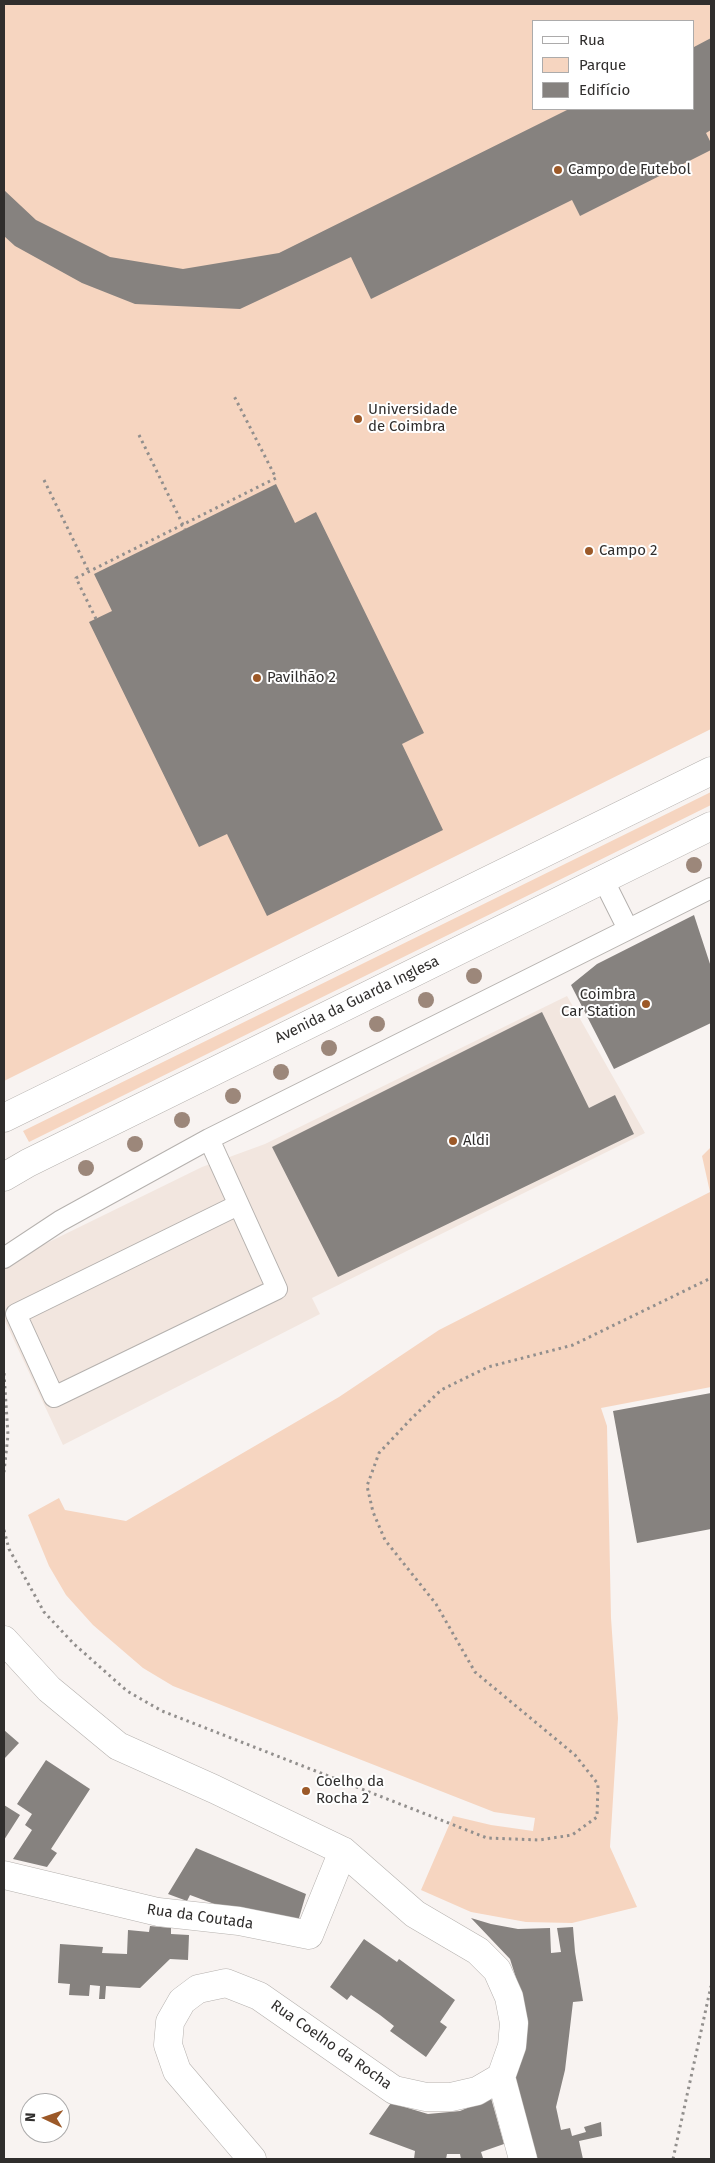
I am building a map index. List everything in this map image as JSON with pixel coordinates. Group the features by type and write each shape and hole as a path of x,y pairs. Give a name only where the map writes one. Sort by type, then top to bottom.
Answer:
{"street":[{"path":"4,1118 711,771"},
{"name":"Avenida da Guarda Inglesa","path":"4,1177 28,1163 711,826"},
{"path":"4,1640 49,1689 118,1746 214,1789 343,1851 415,1914 478,1951 497,1970 509,1997 514,2023 512,2046 501,2077 523,2159"},
{"name":"Rua da Coutada","path":"4,1875 158,1912 240,1922 309,1935 343,1851"},
{"name":"Rua Coelho da Rocha","path":"252,2159 177,2071 168,2045 170,2022 182,2001 198,1989 226,1983 259,1996 394,2090 426,2097 451,2097 477,2091 501,2077"}],"lane":[{"path":"603,879 628,929"},
{"path":"4,1258 60,1221 209,1139 711,888"},
{"path":"209,1139 278,1290 54,1397 16,1314 238,1205"}],"path":[{"path":"96,619 76,578 276,478 232,394"},
{"path":"139,436 185,529"},
{"path":"44,480 89,572"},
{"path":"4,1530 9,1549 44,1612 74,1644 127,1691 162,1711 488,1838 539,1840 572,1835 597,1817 598,1784 575,1755 475,1672 436,1604 385,1540 373,1512 368,1486 379,1453 441,1390 488,1367 572,1345 711,1278"},
{"path":"4,1373 8,1435 4,1472"},
{"path":"673,2159 711,1986"}],"shaded area":[{"path":"567,996 645,1133 312,1298 320,1314 63,1445 4,1319 4,1264 202,1167 265,1144"}],"green space":[{"name":"Universidade de Coimbra","path":"4,4 711,4 711,729 4,1081"},
{"path":"711,792 711,805 29,1142 23,1131"},
{"path":"711,1147 711,1387 601,1408 607,1426 611,1618 618,1718 610,1847 637,1907 572,1923 526,1922 471,1912 421,1890 453,1816 491,1825 533,1831 535,1818 494,1812 173,1686 143,1668 93,1625 66,1595 49,1566 28,1515 59,1498 65,1510 126,1521 339,1397 439,1330 710,1192 702,1156"}],"building":[{"name":"Campo de Futebol","path":"711,38 711,130 706,133 711,143 711,150 580,216 572,200 371,299 351,257 240,309 135,304 82,283 15,246 4,236 4,190 36,220 110,257 183,269 279,253 567,110 695,110 695,46"},
{"name":"Pavilhão 2","path":"276,484 295,523 316,512 424,733 402,744 443,830 267,916 227,834 199,847 89,622 112,611 94,574"},
{"name":"Coimbra Car Station","path":"694,915 711,967 711,1023 614,1069 571,985 597,964"},
{"name":"Aldi","path":"542,1012 589,1108 615,1095 634,1134 338,1277 272,1147"},
{"path":"711,1393 711,1529 637,1543 613,1411"},
{"path":"4,1730 19,1743 4,1759"},
{"path":"46,1760 90,1789 51,1849 57,1853 47,1867 13,1859 32,1830 25,1825 32,1814 17,1804"},
{"path":"4,1805 20,1815 4,1840"},
{"path":"196,1848 306,1894 297,1925 247,1916 190,1895 187,1901 168,1894"},
{"path":"471,1918 518,1929 550,1928 551,1953 561,1952 557,1928 573,1927 583,2001 573,2002 565,2070 556,2107 561,2130 570,2128 572,2136 586,2132 584,2127 601,2122 602,2136 579,2141 583,2159 538,2159 534,2151 515,2080 522,1997 510,1959"},
{"path":"150,1926 171,1928 171,1934 189,1935 188,1960 170,1959 140,1988 106,1986 105,1999 99,1999 100,1986 90,1985 89,1996 69,1995 70,1984 58,1983 60,1944 103,1947 102,1953 127,1954 128,1930 149,1932"},
{"path":"364,1939 397,1962 399,1959 455,2000 440,2022 447,2027 426,2057 390,2031 394,2026 380,2015 351,1995 347,2000 330,1987"},
{"path":"491,2098 504,2144 481,2152 483,2158 461,2159 460,2154 447,2154 446,2159 414,2159 415,2151 369,2134 391,2103 428,2114 460,2111"}],"place":[{"name":"Campo de Futebol","path":"558,170"},
{"name":"Universidade de Coimbra","path":"358,419"},
{"name":"Campo 2","path":"589,551"},
{"name":"Pavilhão 2","path":"257,678"},
{"name":"Coimbra Car Station","path":"646,1004"},
{"name":"Aldi","path":"453,1141"},
{"name":"Coelho da Rocha 2","path":"306,1791"}]}
